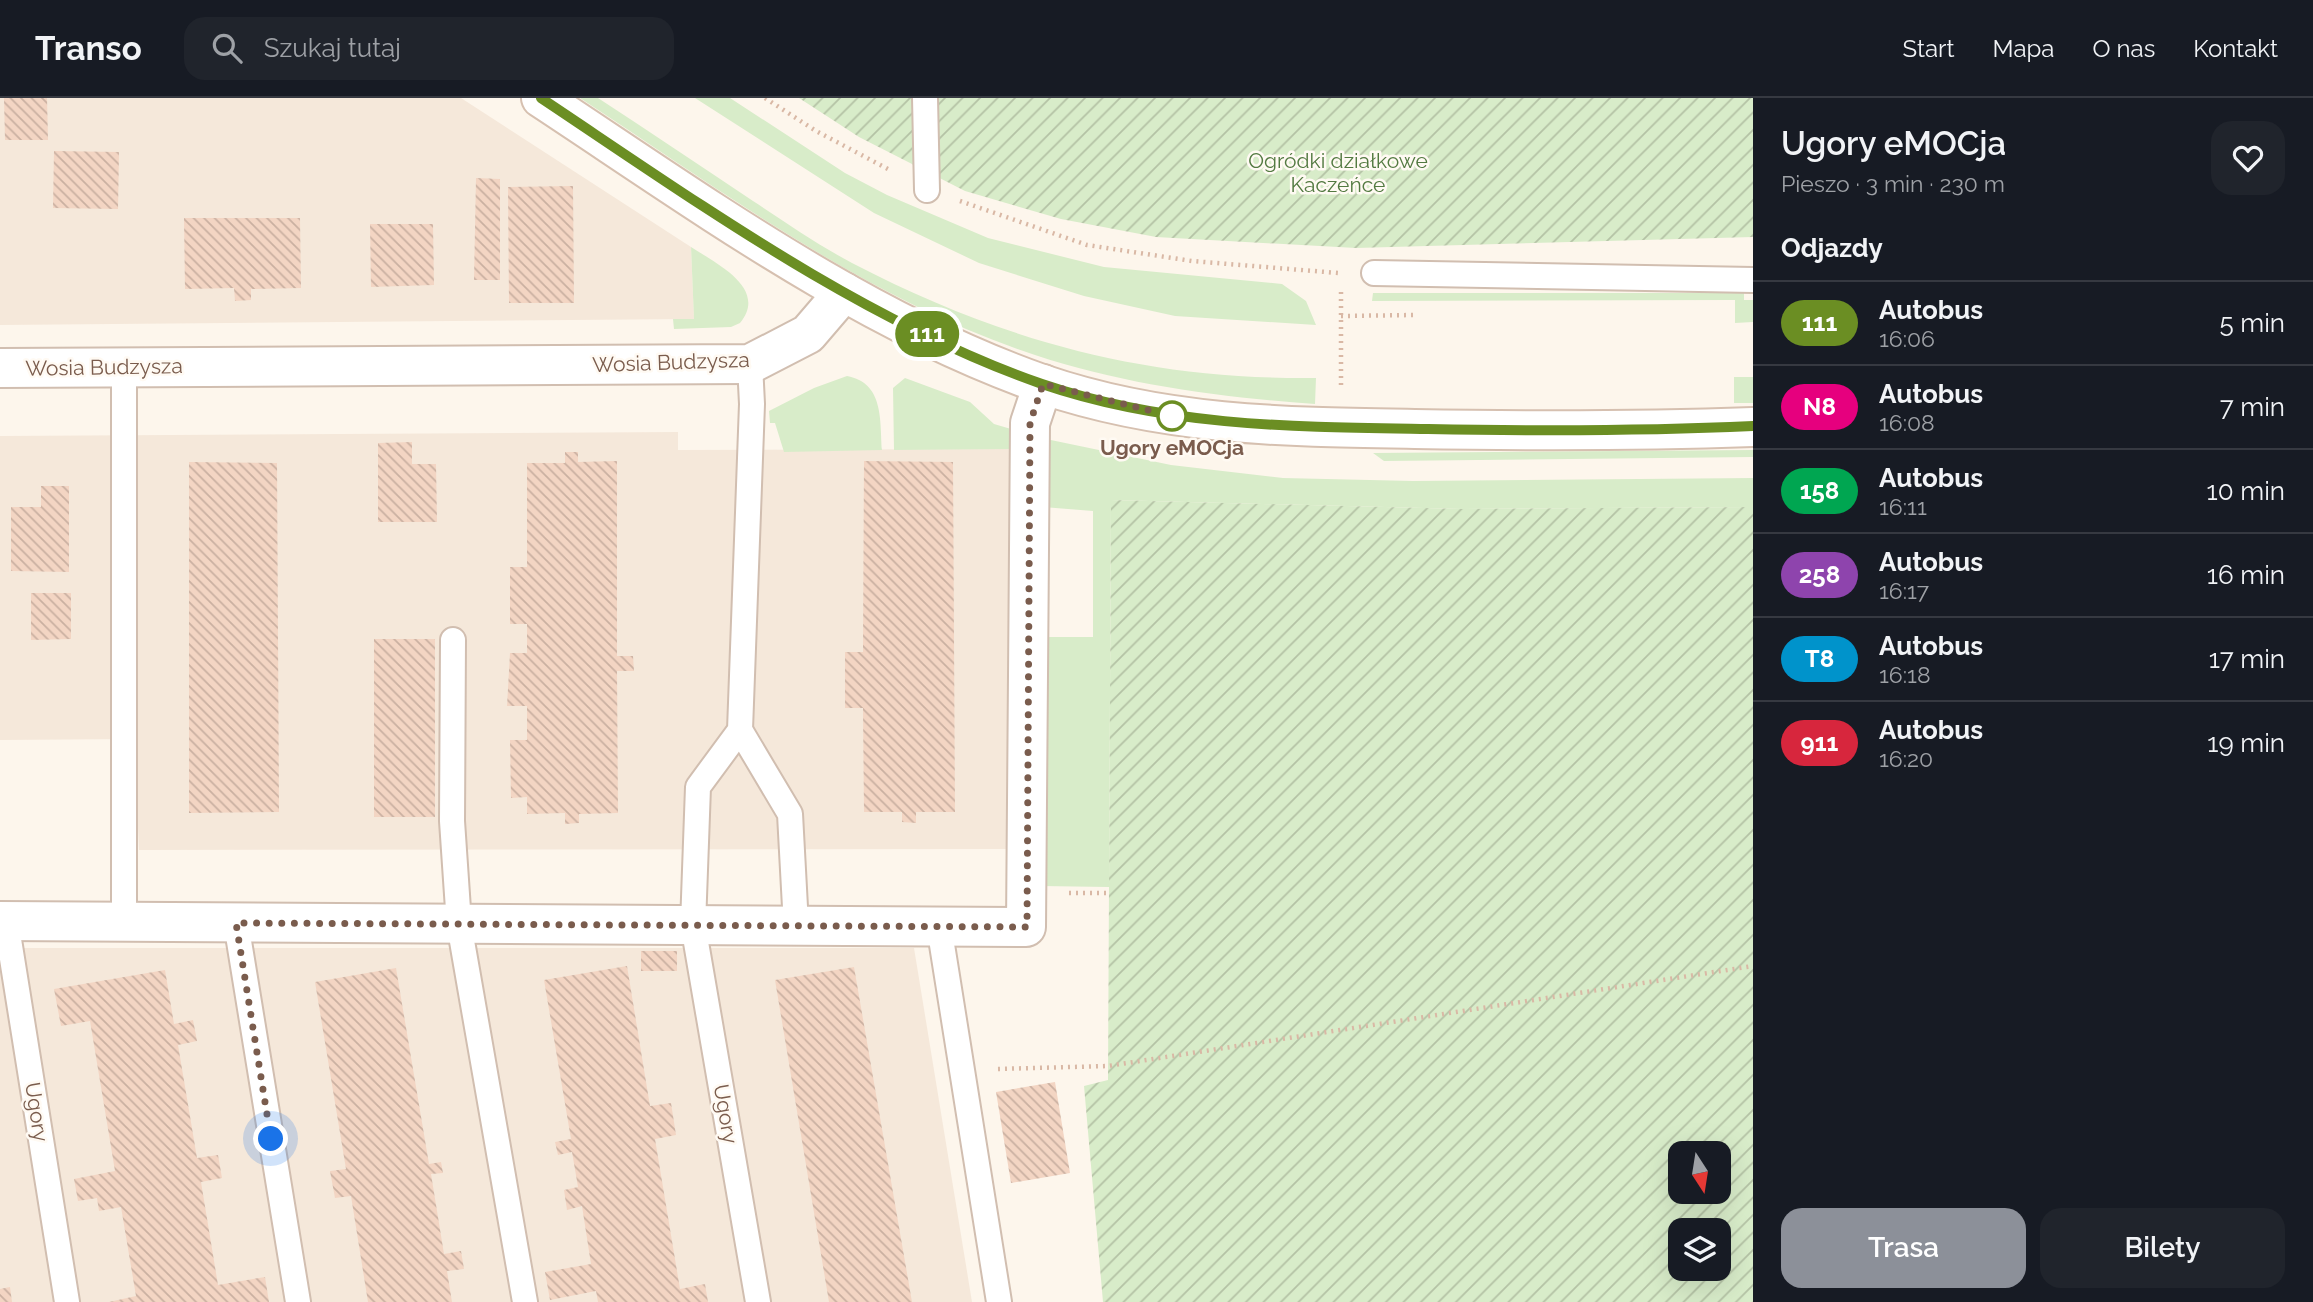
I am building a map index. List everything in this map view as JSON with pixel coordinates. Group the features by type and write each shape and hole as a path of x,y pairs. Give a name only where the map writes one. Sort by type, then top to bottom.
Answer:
{"street":[{"path":"541,98 844,292 964,353 1043,384 1167,415 1267,427 1553,431 1753,426"},
{"name":"Wosia Budzysza","path":"0,368 750,364 808,334 844,292"},
{"name":"Ugory","path":"3,921 1027,927 1030,423 1043,384"}],"lane":[{"path":"925,98 927,190"},
{"path":"1374,273 1753,280"},
{"path":"750,364 752,404 740,730 790,814 796,926"},
{"path":"124,367 124,923"},
{"path":"453,639 452,821 459,924 525,1302"},
{"path":"694,925 698,787 740,730"},
{"name":"Ugory","path":"3,921 67,1302"},
{"path":"236,923 298,1302"},
{"name":"Ugory","path":"694,925 758,1302"},
{"path":"939,926 999,1302"}],"path":[{"path":"765,98 816,131 927,190 1087,245 1192,261 1341,273 1341,316"},
{"path":"962,1070 1108,1066 1753,966"}],"shaded area":[{"path":"0,98 461,98 691,247 694,319 0,325"},
{"path":"678,432 678,450 1012,449 1011,849 139,850 134,739 0,740 0,436"},
{"path":"0,948 914,948 972,1302 0,1302"}],"green space":[{"path":"580,98 598,98 839,256 964,314 1020,334 1134,363 1253,377 1316,378 1315,404 1244,398 1138,382 1035,355 973,332 856,275 799,242"},
{"path":"695,98 730,98 845,173 887,195 988,238 1104,267 1282,284 1306,301 1316,325 1175,316 1084,296 979,263 874,213"},
{"name":"Ogródki działkowe Kaczeńce","path":"799,98 1753,98 1753,237 1356,248 1156,237 1061,219 965,191 859,137"},
{"path":"691,247 725,269 744,288 748,299 747,310 740,323 731,327 674,329 673,319 694,319"},
{"path":"1373,293 1744,293 1744,300 1753,300 1753,322 1735,323 1735,300 1372,301"},
{"path":"847,376 868,386 874,395 880,415 882,450 784,452 775,423 770,423 769,411 814,388"},
{"path":"1734,377 1753,377 1753,403 1734,403"},
{"path":"905,378 970,402 994,424 1011,429 1012,449 894,450 893,388"},
{"path":"1046,439 1171,465 1283,478 1413,481 1753,478 1753,507 1462,509 1111,500 1109,887 1041,886 1044,637 1093,637 1093,511 1043,507"},
{"path":"1753,450 1753,457 1384,461 1373,453"},
{"path":"1111,500 1462,509 1753,507 1753,1302 1103,1302 1084,1086 1108,1080"}],"building":[{"path":"4,98 47,98 48,140 5,140"},
{"path":"54,151 119,152 118,209 53,208"},
{"path":"476,178 500,179 500,280 474,280"},
{"path":"573,186 574,303 509,303 508,187"},
{"path":"184,218 300,218 301,288 251,289 251,300 235,301 234,288 185,289"},
{"path":"370,224 433,224 434,285 371,287"},
{"path":"412,442 412,464 436,464 437,522 378,522 378,443"},
{"path":"565,452 578,452 578,462 617,461 617,656 633,656 634,671 617,671 618,813 579,814 579,823 565,824 565,813 527,814 527,797 511,798 510,740 527,740 527,706 507,706 510,653 527,653 527,624 510,624 510,567 527,567 527,463 565,463"},
{"path":"864,461 953,462 955,812 916,812 916,823 902,822 902,812 864,812 863,708 845,708 845,652 863,652"},
{"path":"189,462 277,463 279,812 189,813"},
{"path":"41,486 69,486 69,572 11,571 11,507 41,507"},
{"path":"31,593 71,593 71,639 31,640"},
{"path":"374,639 435,639 435,817 374,817"},
{"path":"641,951 677,951 677,971 641,971"},
{"path":"627,966 650,1106 671,1103 676,1135 655,1139 680,1289 705,1284 708,1302 598,1302 596,1291 550,1300 545,1272 591,1264 582,1206 567,1210 564,1190 578,1187 572,1152 558,1155 555,1142 571,1139 544,980"},
{"path":"854,967 912,1302 829,1302 775,980"},
{"path":"396,968 429,1164 441,1162 443,1173 431,1174 444,1254 461,1251 464,1269 447,1271 452,1302 368,1302 351,1196 335,1198 330,1171 346,1169 315,982"},
{"path":"165,970 174,1024 193,1020 197,1041 178,1045 197,1158 218,1155 222,1178 201,1182 218,1285 265,1277 269,1302 109,1302 136,1296 121,1207 99,1211 97,1198 78,1201 74,1179 115,1171 90,1021 61,1026 54,989"},
{"path":"1055,1082 1070,1173 1011,1183 996,1092"},
{"path":"10,1287 12,1302 0,1302 0,1289"}],"bus line":[{"name":"111","path":"541,98 844,292 964,353 1043,384 1106,402 1167,415 1267,427 1553,431 1753,426"}],"place":[{"name":"Ugory eMOCja","path":"1172,416"}],"route":[{"path":"271,1139 236,923 1027,927 1030,423 1043,384 1106,402 1172,416"}]}
